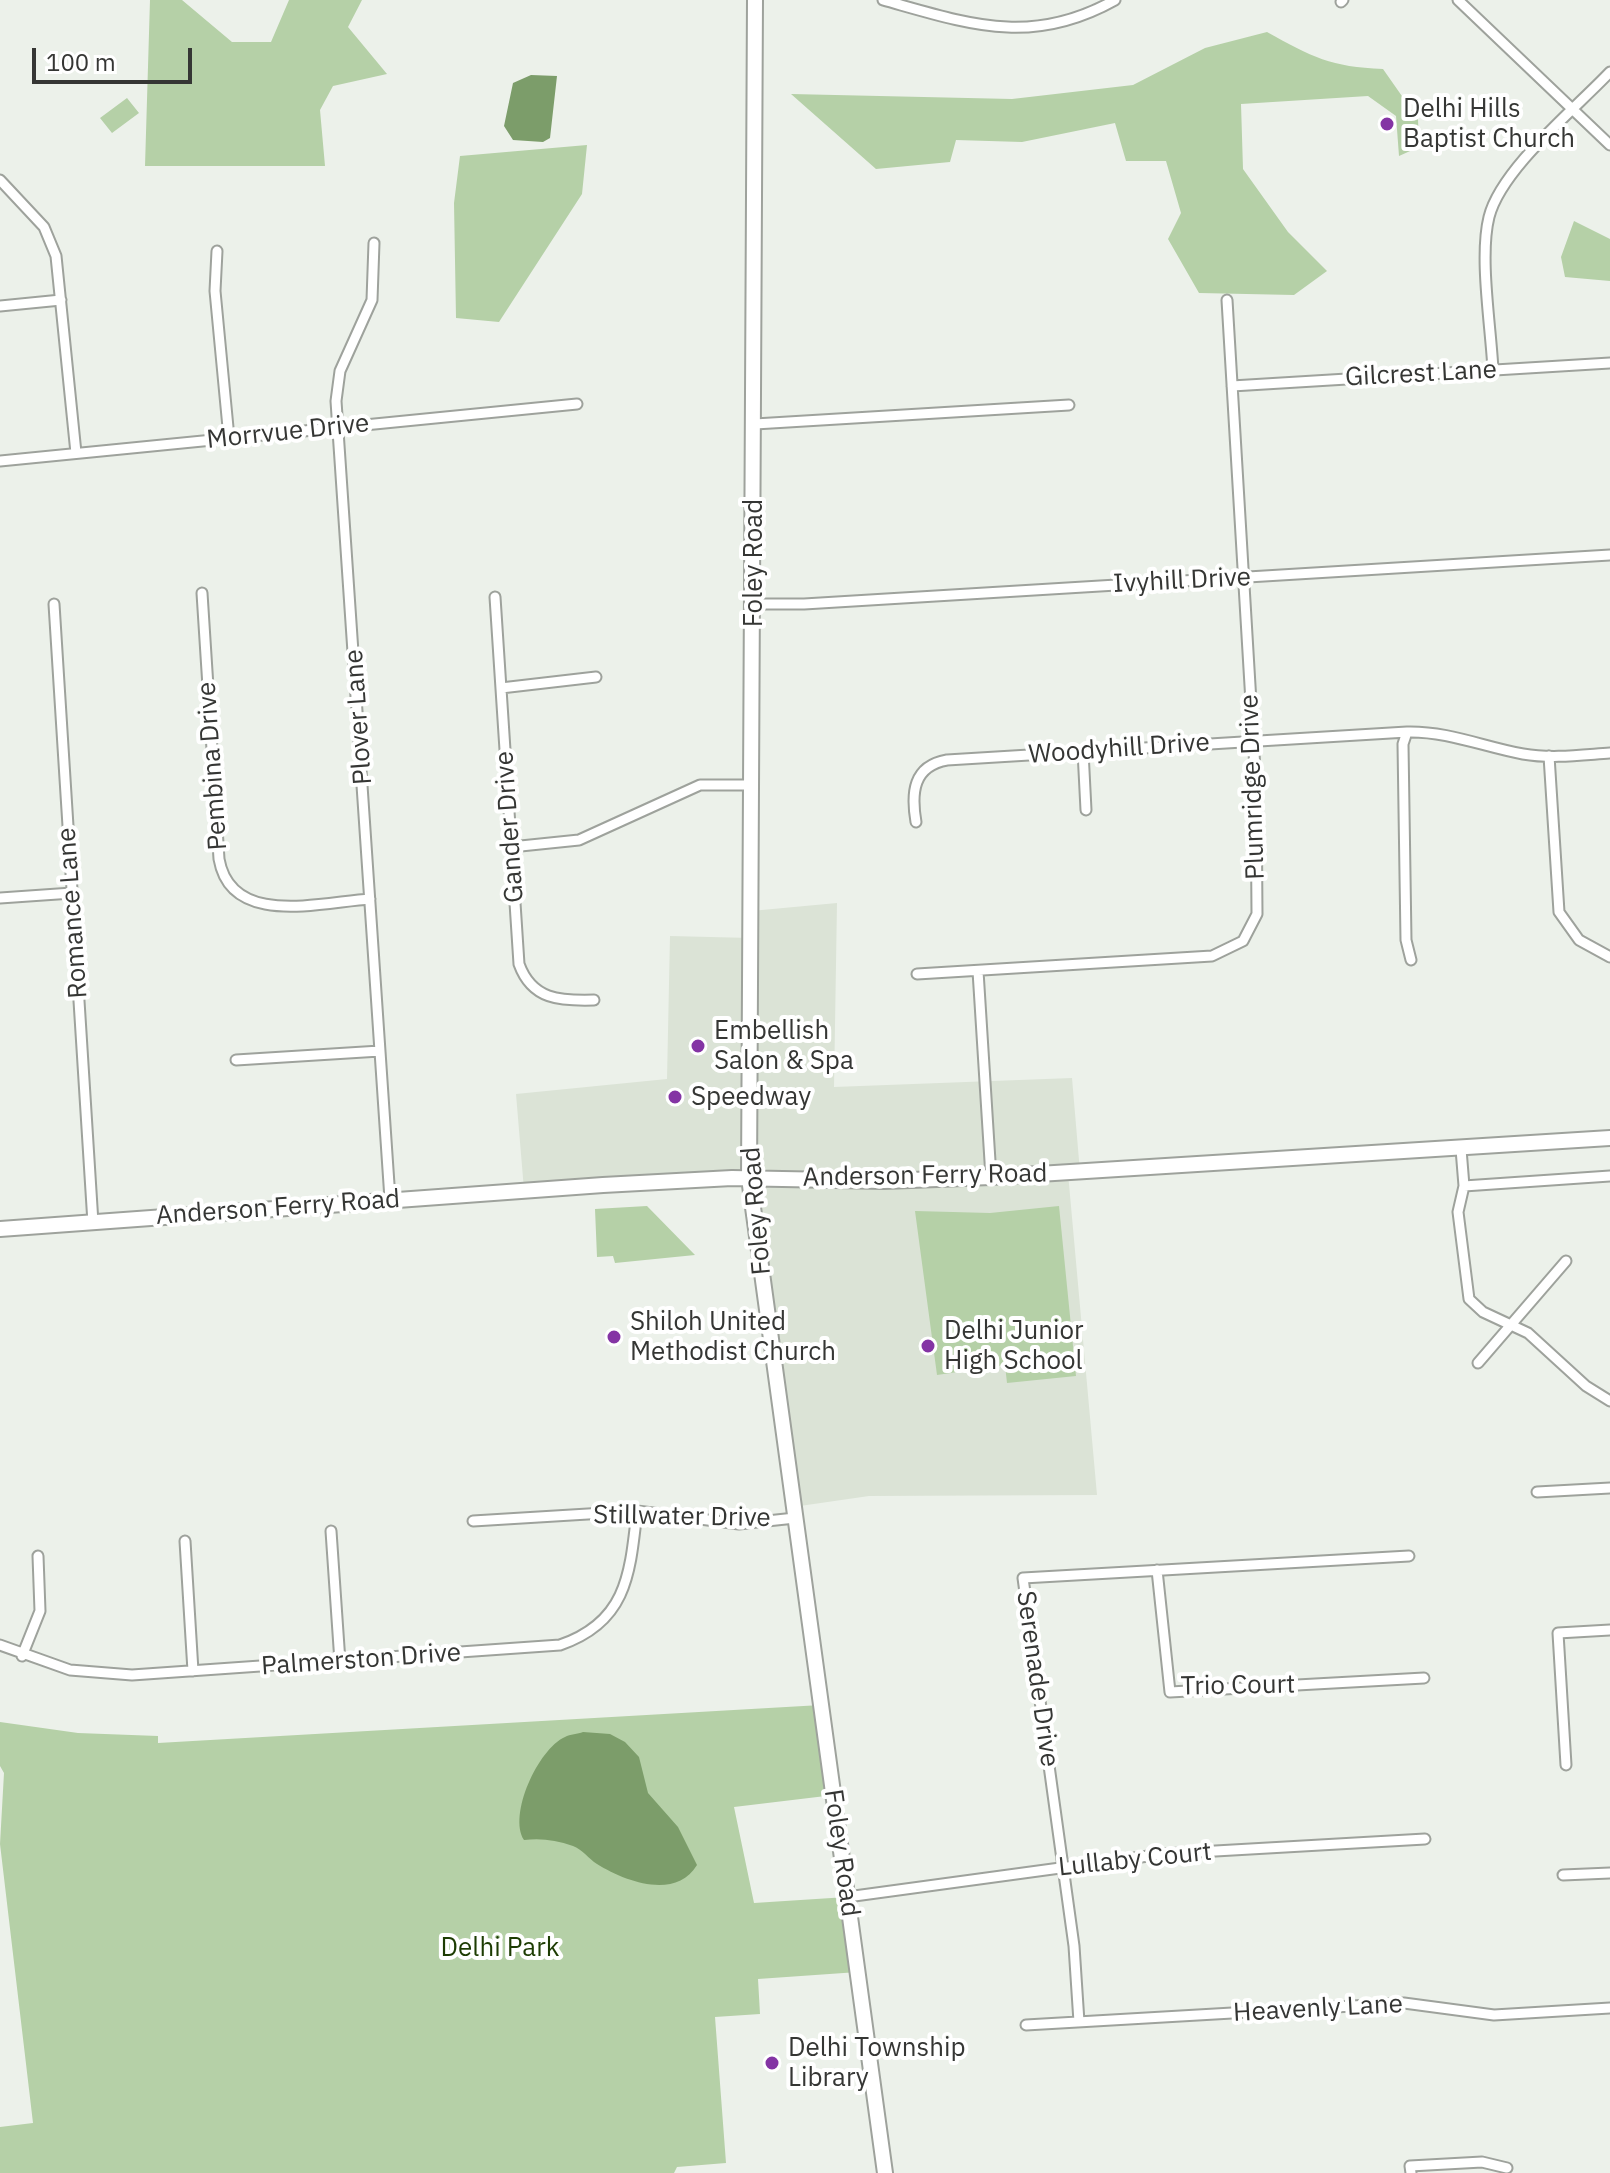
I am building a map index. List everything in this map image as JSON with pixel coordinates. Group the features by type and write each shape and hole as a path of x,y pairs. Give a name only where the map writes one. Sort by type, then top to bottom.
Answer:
{"street":[{"name":"Foley Road","path":"755,0 749,1178 885,2173"},
{"path":"883,0 969,24 1009,29 1068,21 1115,0"},
{"path":"1458,0 1571,112 1610,145"},
{"path":"1493,370 1486,239 1492,205 1509,176 1610,72"},
{"path":"0,180 32,210 52,241 76,453"},
{"name":"Plover Lane","path":"374,243 372,300 337,386 390,1199"},
{"path":"217,251 215,291 229,438"},
{"path":"0,306 61,300"},
{"name":"Plumridge Drive","path":"917,974 1212,956 1236,947 1249,933 1257,914 1254,741 1227,300"},
{"name":"Gilcrest Lane","path":"1232,386 1610,363"},
{"name":"Morrvue Drive","path":"0,461 577,404"},
{"path":"755,424 1069,405"},
{"name":"Ivyhill Drive","path":"753,604 804,604 1610,555"},
{"name":"Pembina Drive","path":"202,593 219,859 224,879 246,900 266,905 370,899"},
{"name":"Gander Drive","path":"495,597 518,955 522,974 534,989 552,999 594,1000"},
{"name":"Romance Lane","path":"54,604 93,1223"},
{"path":"501,688 596,677"},
{"path":"1407,732 1403,744 1406,940 1411,960"},
{"name":"Woodyhill Drive","path":"916,822 914,787 924,770 937,762 1407,732 1446,734 1523,754 1610,753"},
{"path":"1083,751 1086,810"},
{"path":"1549,756 1559,912 1579,940 1610,957"},
{"path":"511,847 579,840 700,785 752,785"},
{"path":"0,898 72,893"},
{"path":"978,971 991,1177"},
{"path":"236,1060 380,1051"},
{"name":"Anderson Ferry Road","path":"0,1229 390,1199 749,1178 884,1181 991,1177 1610,1138"},
{"path":"1461,1149 1464,1186 1458,1212 1469,1299 1483,1312 1528,1333 1586,1386 1610,1401"},
{"path":"1464,1186 1610,1176"},
{"path":"1478,1363 1566,1261"},
{"path":"1537,1492 1610,1488"},
{"name":"Stillwater Drive","path":"473,1521 637,1511 739,1524 795,1518"},
{"name":"Palmerston Drive","path":"0,1645 22,1656 90,1673 132,1675 545,1648 574,1641 609,1614 624,1589 637,1511"},
{"path":"331,1531 340,1662"},
{"path":"185,1541 193,1671"},
{"path":"22,1656 40,1611 38,1556"},
{"name":"Serenade Drive","path":"1079,2022 1064,1867 1023,1578 1409,1556"},
{"name":"Trio Court","path":"1157,1570 1170,1692 1424,1678"},
{"path":"1566,1765 1558,1633 1610,1630"},
{"name":"Lullaby Court","path":"847,1897 1183,1852 1425,1839"},
{"path":"1563,1875 1610,1873"},
{"name":"Heavenly Lane","path":"1026,2025 1404,2003 1494,2015 1610,2008"},
{"path":"1411,2173 1410,2166 1468,2163 1507,2168"}],"shaded area":[{"path":"531,75 557,76 550,138 543,142 513,140 504,126 513,83"},
{"path":"837,903 834,1087 1072,1078 1080,1172 1068,1173 1097,1495 869,1496 793,1507 749,1179 524,1190 516,1094 667,1079 670,936 751,938 751,911"},
{"path":"583,1732 610,1734 625,1742 639,1757 648,1793 678,1827 697,1865 688,1876 664,1885 636,1881 609,1871 573,1846 548,1840 524,1840 520,1815 528,1784 536,1768 555,1744 567,1736"}],"green space":[{"path":"150,0 182,0 232,42 271,42 289,0 362,0 348,27 387,74 333,86 320,110 325,166 145,166"},
{"path":"1267,32 1322,59 1349,66 1383,69 1418,119 1419,147 1399,156 1396,116 1368,96 1241,104 1243,169 1288,232 1327,271 1294,295 1199,293 1168,239 1181,213 1166,161 1126,161 1115,123 1022,142 956,140 950,162 876,169 791,94 1012,99 1133,85 1205,48"},
{"path":"127,98 139,113 112,133 100,118"},
{"path":"587,145 582,194 499,322 456,318 454,203 460,156"},
{"path":"1574,221 1610,239 1610,281 1565,277 1561,257"},
{"path":"647,1206 695,1255 615,1263 613,1256 597,1257 595,1209"},
{"path":"1059,1206 1076,1376 1007,1383 1005,1365 937,1375 915,1211 990,1213"},
{"name":"Delhi Park","path":"821,1705 834,1795 734,1807 754,1903 847,1897 858,1972 758,1979 760,2014 715,2017 726,2163 677,2167 674,2173 0,2173 0,2127 33,2123 0,1844 4,1773 0,1766 0,1722 78,1733 158,1736 158,1743"}],"place":[{"name":"Delhi Hills Baptist Church","path":"1387,124"},
{"name":"Embellish Salon & Spa","path":"698,1046"},
{"name":"Speedway","path":"675,1097"},
{"name":"Shiloh United Methodist Church","path":"614,1337"},
{"name":"Delhi Junior High School","path":"928,1346"},
{"name":"Delhi Township Library","path":"772,2063"}]}
